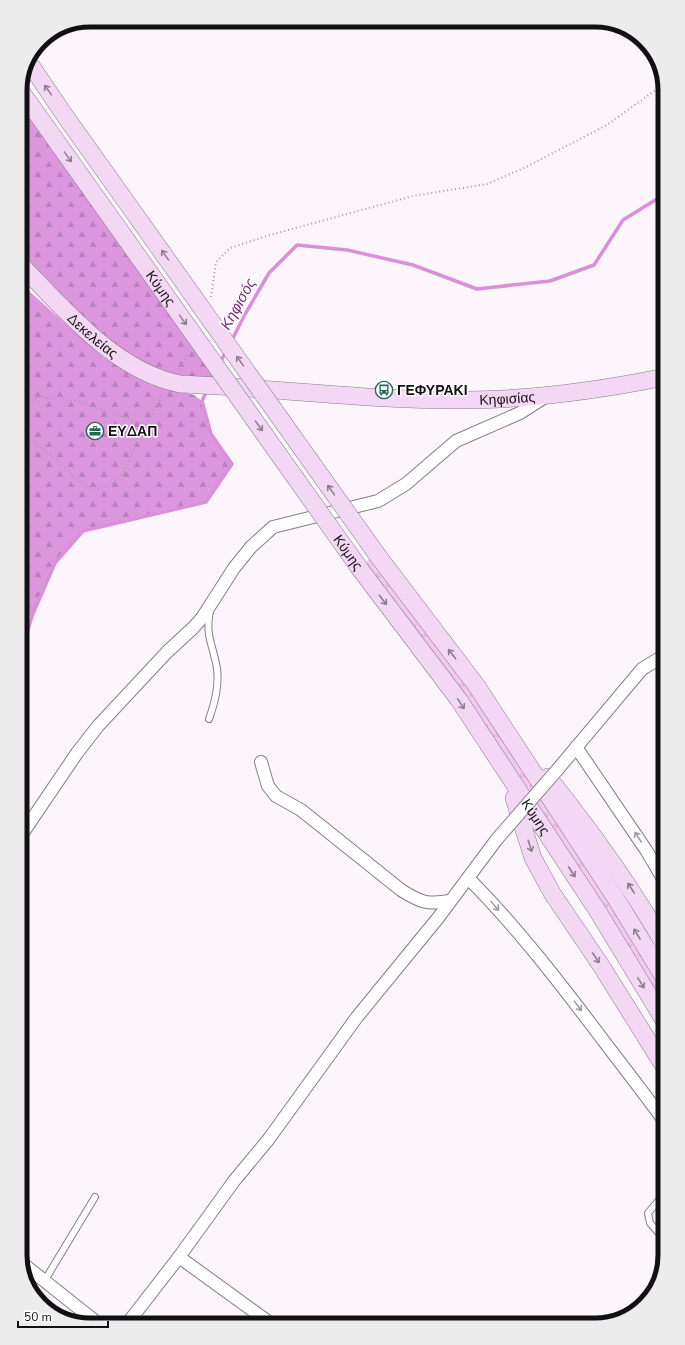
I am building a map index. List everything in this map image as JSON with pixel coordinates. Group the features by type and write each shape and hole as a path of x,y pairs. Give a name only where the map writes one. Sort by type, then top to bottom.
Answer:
{"main road":[{"name":"Κύμης","path":"32,67 378,556 476,685 615,897 658,968"},
{"name":"Κύμης","path":"27,100 360,569 459,700 597,910 658,1010"},
{"name":"Δεκελείας","path":"27,271 112,353 134,368 172,382"},
{"name":"Κηφισίας","path":"172,382 479,400 548,395 658,378"},
{"path":"522,755 544,772 600,843 648,915 658,933"},
{"path":"505,769 533,858 552,893 602,967 658,1057"}],"street":[{"path":"27,827 77,753 98,726 167,652 193,628 212,603 234,568 251,547 273,527 378,501 406,484 456,441 520,413 548,395"},
{"path":"132,1318 179,1257 206,1217 268,1140 357,1017 433,924 497,839 642,670 658,660"},
{"path":"576,747 642,843 658,870"},
{"path":"261,762 268,786 276,796 301,810 401,890 418,901 425,903 450,901"},
{"path":"468,878 492,901 537,955 658,1113"},
{"path":"179,1257 263,1318"},
{"path":"28,1268 91,1318"}],"lane":[{"path":"209,719 217,697 216,660 209,642 208,623 212,603"},
{"path":"45,1280 95,1197"},
{"path":"658,1201 648,1213 650,1223 658,1232"}],"path":[{"path":"211,299 216,262 230,248 270,235 413,196 487,184 524,168 607,125 658,88"},
{"path":"27,434 76,478 88,486 98,489 109,486 120,476 146,425 191,347"},
{"path":"27,403 38,397 78,401 113,412 146,425"}],"green space":[{"path":"27,108 221,385 180,380 136,363 84,319 27,262"},
{"path":"27,289 103,357 152,385 194,395 202,401 211,434 232,464 206,502 83,531 55,563 32,616 27,615"},
{"path":"371,558 470,689 611,903 658,981 658,998 364,563"}],"waterway":[{"name":"Κηφισός","path":"231,342 269,273 297,245 347,250 413,265 477,289 550,281 594,265 623,220 658,198"},
{"name":"Κηφισός","path":"220,363 226,351"},
{"name":"Κηφισός","path":"27,633 32,616 55,563 83,531 206,502 232,464 211,434 202,401 207,390"}],"place":[{"name":"ΓΕΦΥΡΑΚΙ","path":"384,390"},
{"name":"ΕΥΔΑΠ","path":"95,431"}]}
